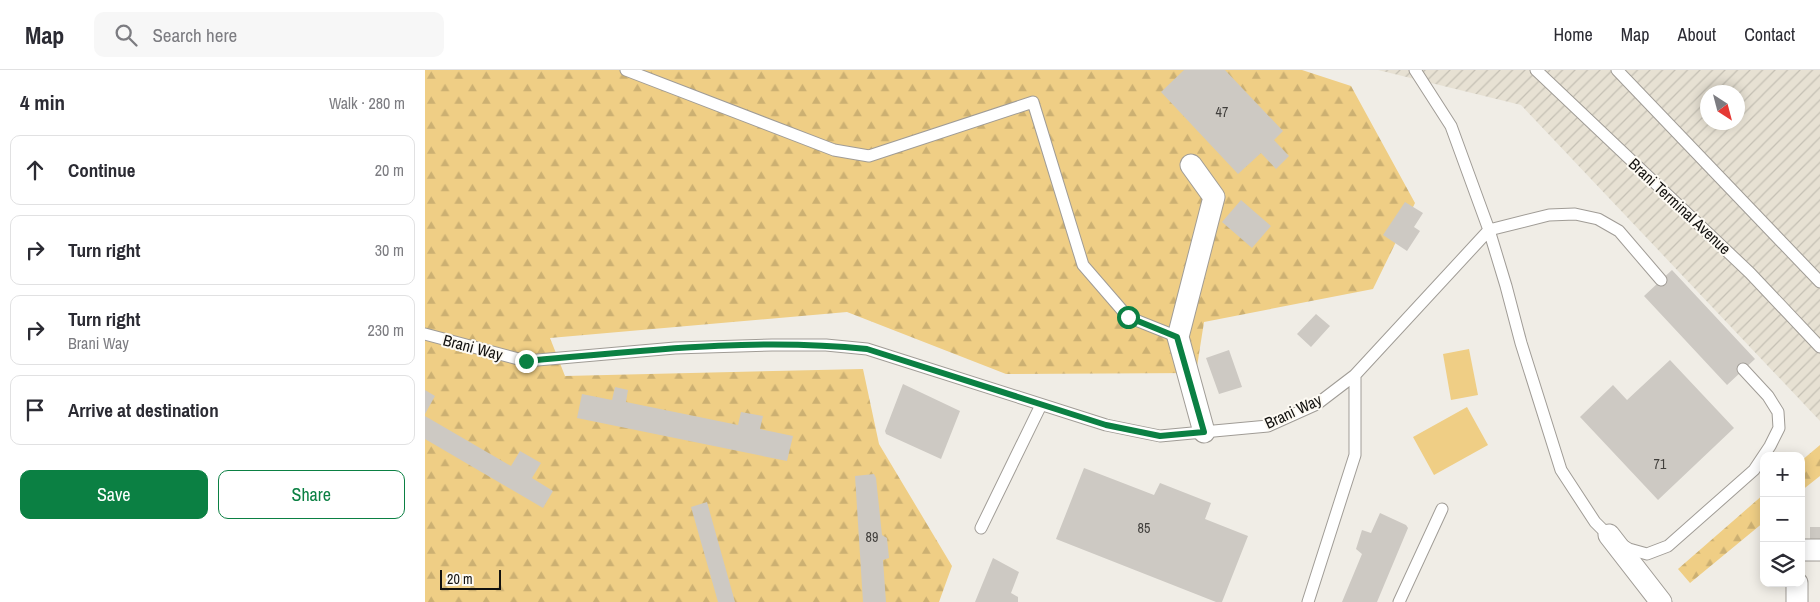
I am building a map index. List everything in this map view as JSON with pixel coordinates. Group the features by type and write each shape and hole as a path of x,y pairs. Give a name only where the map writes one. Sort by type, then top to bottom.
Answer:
{"street":[{"path":"1191,165 1214,197 1177,337 1204,432"},
{"path":"1609,535 1661,602"},
{"path":"1805,550 1820,550"},
{"path":"1797,587 1797,602"}],"lane":[{"path":"626,70 834,150 869,156 1033,102 1083,265 1128,317 1177,337"},
{"name":"Brani Terminal Avenue","path":"1536,70 1750,272 1820,347"},
{"path":"1617,70 1820,282"},
{"path":"1418,72 1451,126 1489,230 1521,343 1561,470 1595,522 1609,535 1629,549 1647,554 1668,546 1753,470 1770,446 1779,428 1777,412 1768,396 1743,369"},
{"path":"1489,230 1549,215 1575,214 1598,219 1619,231 1661,280"},
{"name":"Brani Way","path":"425,334 526,361 675,348 825,345 867,349 1106,425 1160,436 1268,426 1317,404 1355,374 1489,230"},
{"path":"1308,602 1355,456 1355,374"},
{"path":"981,528 1041,405"},
{"path":"1399,602 1442,510"}],"shaded area":[{"path":"1378,70 1820,70 1820,421 1521,105"}],"green space":[{"path":"425,70 1302,70 1351,86 1415,203 1373,289 1204,322 1196,373 1006,374 847,312 550,338 565,376 863,369 879,444 952,566 939,602 425,602"},
{"path":"1469,349 1478,395 1451,400 1443,354"},
{"path":"1467,407 1488,445 1434,475 1413,437"},
{"path":"1820,445 1820,476 1805,488 1805,458"},
{"path":"1760,497 1760,525 1690,583 1678,569"}],"building":[{"path":"1184,70 1225,70 1283,131 1274,140 1289,156 1276,169 1261,153 1238,174 1161,92"},
{"path":"1241,200 1271,226 1252,248 1222,222"},
{"path":"1405,202 1423,213 1414,227 1420,231 1407,251 1383,235"},
{"path":"1672,270 1755,359 1727,385 1644,296"},
{"path":"1316,314 1330,326 1311,347 1297,334"},
{"path":"1229,350 1242,387 1219,394 1206,358"},
{"path":"1670,360 1734,428 1658,500 1580,417 1613,385 1627,400"},
{"path":"903,384 960,411 941,459 886,434 885,431"},
{"path":"615,387 628,390 626,402 738,425 741,412 763,416 760,429 793,436 787,461 577,418 582,394 612,400"},
{"path":"425,390 435,396 425,414"},
{"path":"425,416 511,466 520,451 541,463 532,478 553,491 543,508 425,439"},
{"path":"1084,468 1154,495 1160,483 1211,503 1205,519 1248,536 1222,602 1216,602 1056,539"},
{"path":"874,474 882,535 887,538 889,558 883,560 886,602 863,602 855,476"},
{"path":"707,502 735,602 718,602 691,507"},
{"path":"1380,513 1406,525 1408,528 1377,602 1342,602 1362,554 1356,549 1362,530 1371,533"},
{"path":"1810,527 1820,527 1820,539 1810,539"},
{"path":"993,558 1019,572 1011,593 1018,597 1018,602 975,602"}],"route":[{"path":"526,361 675,348 825,345 867,349 1106,425 1160,436 1204,432 1177,337 1128,317"}]}
